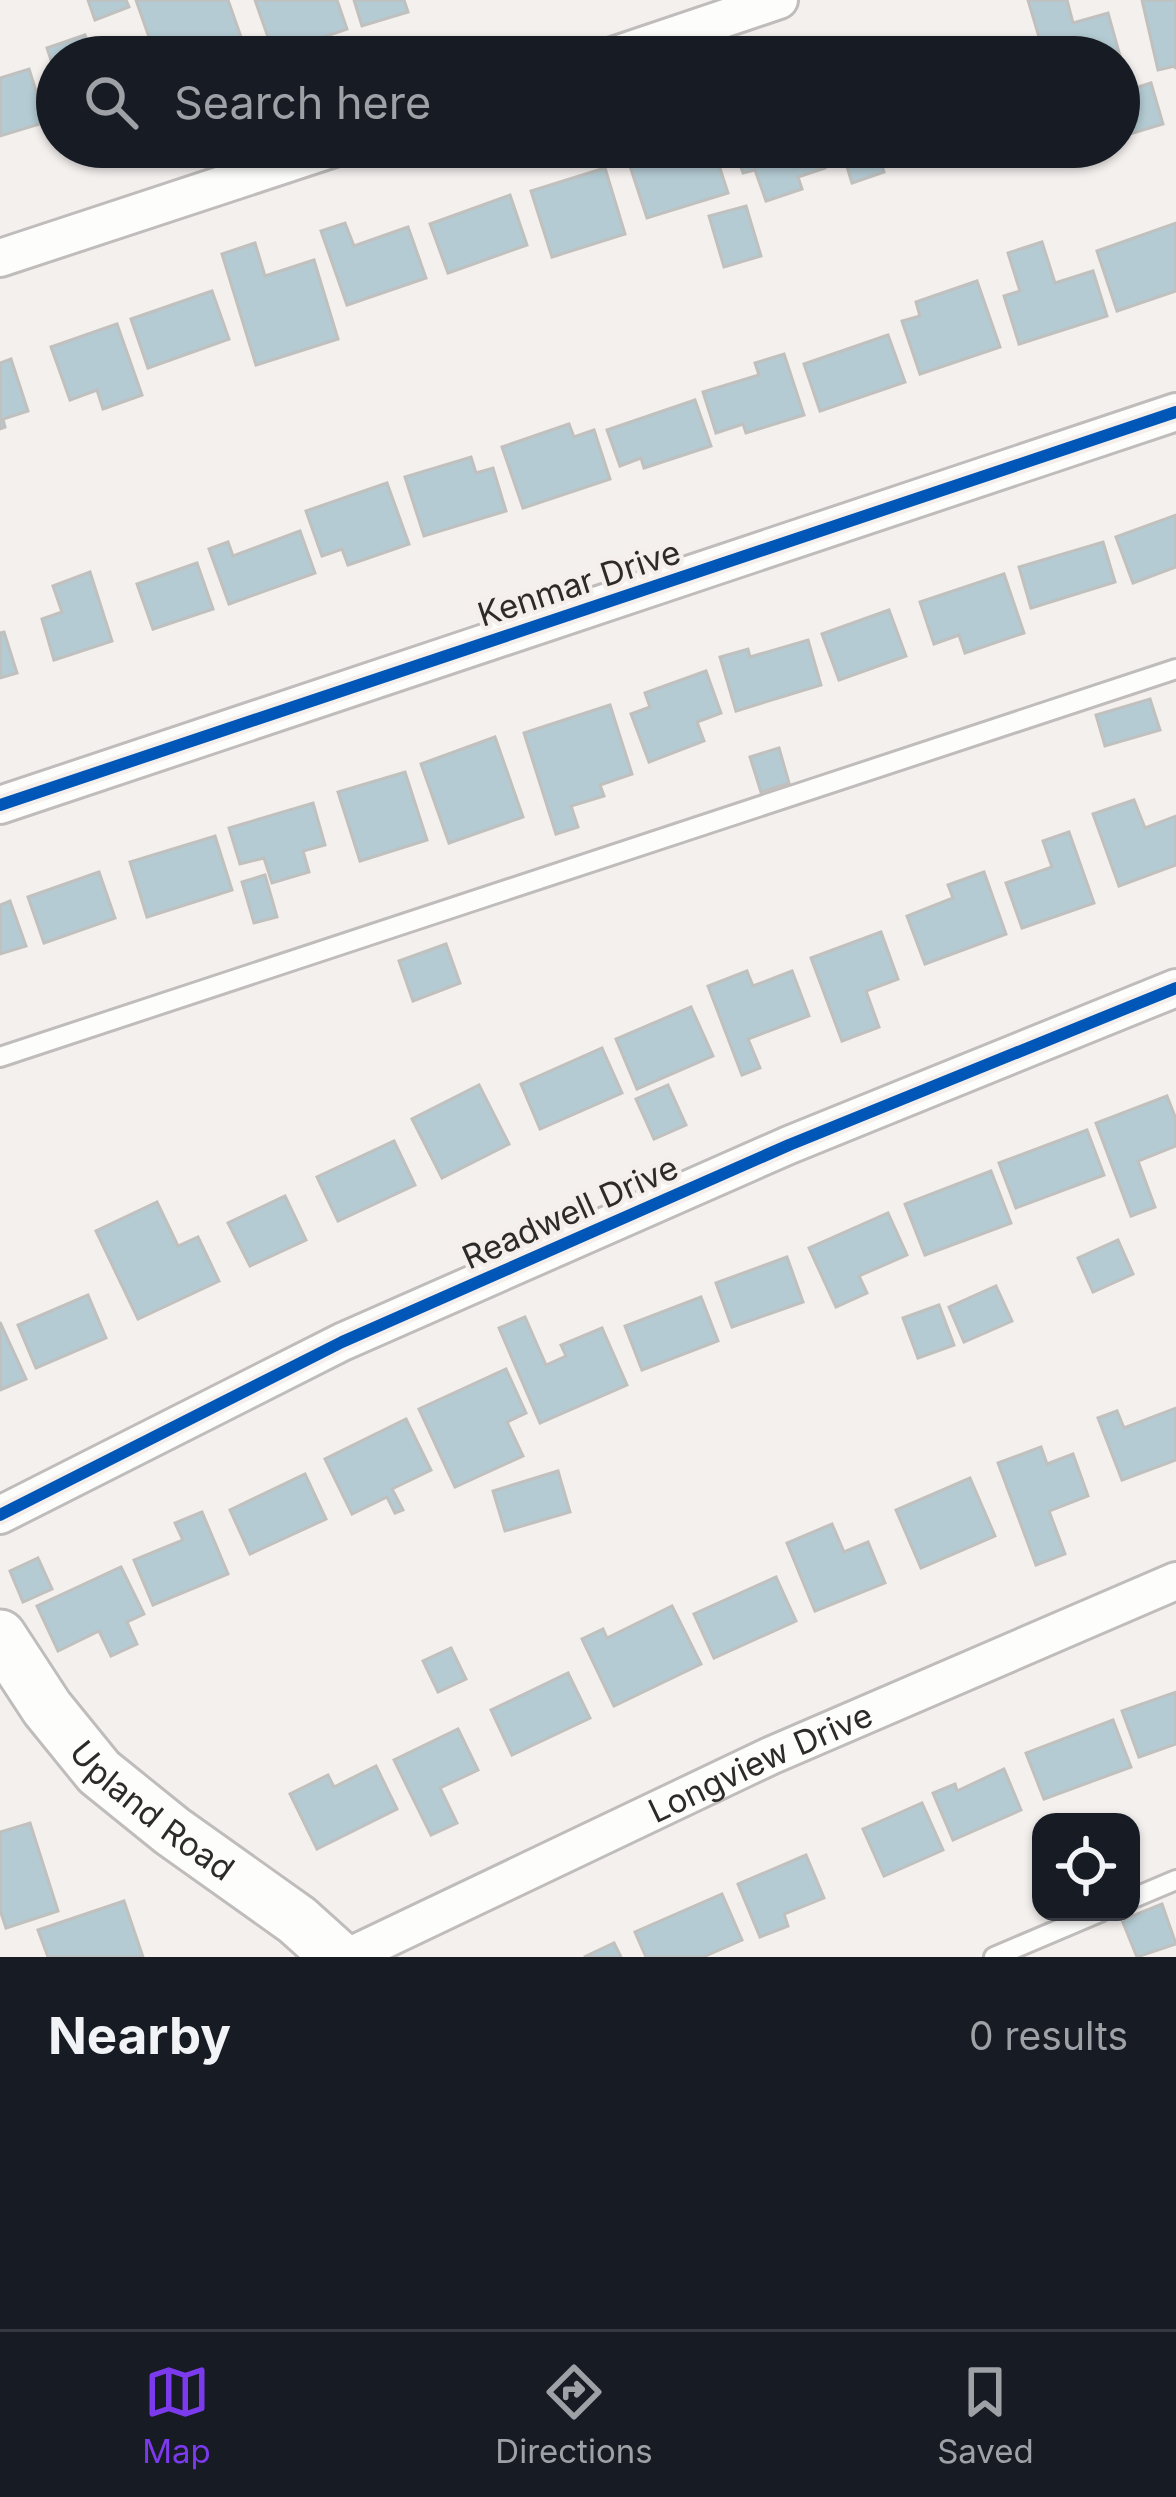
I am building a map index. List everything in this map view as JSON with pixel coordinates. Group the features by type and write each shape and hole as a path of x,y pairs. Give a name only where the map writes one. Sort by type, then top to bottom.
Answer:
{"street":[{"path":"672,36 779,0"},
{"path":"0,258 273,168"},
{"name":"Kenmar Drive","path":"0,805 1176,412"},
{"name":"Readwell Drive","path":"0,1515 364,1332 789,1145 1176,988"},
{"name":"Longview Drive","path":"348,1957 770,1756 1176,1581"},
{"name":"Upland Road","path":"0,1636 47,1708 99,1772 297,1920 338,1957"}],"lane":[{"path":"0,1057 1176,669"},
{"path":"1140,1895 1176,1880"},
{"path":"994,1957 1079,1921"}],"building":[{"path":"88,0 126,0 129,7 95,20"},
{"path":"136,0 228,0 241,36 149,36"},
{"path":"255,0 337,0 347,29 327,36 268,36"},
{"path":"354,0 404,0 408,12 362,26"},
{"path":"1028,0 1067,0 1073,23 1108,13 1114,36 1039,36"},
{"path":"1142,0 1176,0 1176,69 1158,70"},
{"path":"29,69 36,91 36,125 0,136 0,78"},
{"path":"1151,83 1163,124 1140,131 1140,86"},
{"path":"605,168 625,234 552,257 531,191"},
{"path":"631,168 720,168 728,193 647,218"},
{"path":"741,168 825,168 798,177 802,189 766,201 755,170 743,173"},
{"path":"847,168 883,168 884,172 852,183"},
{"path":"510,195 527,245 448,273 430,224"},
{"path":"746,206 761,256 724,267 709,216"},
{"path":"345,223 354,246 408,227 426,278 347,305 321,231"},
{"path":"1176,223 1176,291 1117,311 1097,251"},
{"path":"1042,242 1055,283 1093,271 1107,316 1019,344 1004,296 1020,291 1008,253"},
{"path":"255,243 265,276 314,260 338,339 256,365 222,254"},
{"path":"977,281 1000,347 920,374 902,321 920,316 916,302"},
{"path":"212,291 229,339 148,368 131,319"},
{"path":"117,324 142,395 103,409 97,390 70,400 51,347"},
{"path":"888,335 905,382 820,411 804,364"},
{"path":"784,354 804,415 746,433 743,424 716,433 703,392 759,375 755,363"},
{"path":"11,359 28,411 3,419 5,427 0,429 0,363"},
{"path":"695,400 711,446 644,468 641,458 620,466 607,430"},
{"path":"569,424 574,437 594,430 610,479 523,508 502,447"},
{"path":"471,457 476,473 493,468 506,511 424,536 405,477"},
{"path":"387,483 409,544 348,565 342,549 322,556 306,511"},
{"path":"1176,515 1176,567 1133,583 1116,537"},
{"path":"300,531 315,573 229,604 209,549 228,542 233,556"},
{"path":"1103,542 1115,582 1031,608 1019,567"},
{"path":"197,563 213,609 153,629 137,584"},
{"path":"90,572 112,641 54,660 42,619 62,612 53,586"},
{"path":"1004,574 1024,633 965,653 959,635 934,644 920,602"},
{"path":"889,610 906,656 839,680 822,634"},
{"path":"4,632 17,673 0,678 0,633"},
{"path":"808,640 821,685 736,711 720,657 748,649 750,657"},
{"path":"706,671 721,713 697,722 704,741 649,762 631,714 650,707 645,693"},
{"path":"1150,699 1160,730 1105,746 1096,715"},
{"path":"610,705 632,774 600,785 604,796 571,806 578,827 556,834 524,733"},
{"path":"495,737 523,817 449,843 421,764"},
{"path":"779,748 789,783 761,792 750,757"},
{"path":"405,772 427,840 360,861 338,792"},
{"path":"1134,800 1145,828 1176,816 1176,865 1119,886 1093,814"},
{"path":"313,803 325,845 303,851 309,872 272,883 264,858 240,864 229,828"},
{"path":"1069,832 1094,903 1022,928 1006,883 1052,867 1043,841"},
{"path":"215,836 232,890 147,917 130,862"},
{"path":"99,872 115,918 44,943 28,897"},
{"path":"984,872 1006,934 925,964 907,916 953,898 948,885"},
{"path":"265,875 277,917 254,923 242,882"},
{"path":"10,901 26,946 0,954 0,905"},
{"path":"881,932 898,979 866,991 879,1027 842,1041 811,958"},
{"path":"446,944 460,983 413,1001 399,961"},
{"path":"747,971 753,986 792,971 809,1016 748,1039 760,1068 742,1075 708,986"},
{"path":"691,1007 713,1056 637,1089 616,1039"},
{"path":"602,1048 622,1093 540,1129 521,1084"},
{"path":"479,1085 509,1144 442,1178 412,1119"},
{"path":"668,1085 686,1125 654,1139 636,1099"},
{"path":"1167,1096 1176,1119 1176,1146 1138,1161 1155,1207 1131,1216 1096,1123"},
{"path":"1087,1130 1104,1175 1016,1208 999,1163"},
{"path":"394,1141 415,1185 338,1221 317,1177"},
{"path":"991,1171 1011,1223 925,1255 905,1204"},
{"path":"285,1196 306,1240 250,1266 228,1223"},
{"path":"157,1202 178,1246 198,1237 219,1281 138,1319 96,1231"},
{"path":"888,1213 907,1255 859,1276 867,1293 836,1307 809,1248"},
{"path":"1118,1240 1133,1274 1093,1292 1078,1258"},
{"path":"787,1257 803,1302 732,1327 716,1283"},
{"path":"996,1286 1012,1321 964,1342 949,1307"},
{"path":"88,1295 106,1338 36,1368 18,1325"},
{"path":"701,1297 718,1341 642,1370 625,1326"},
{"path":"939,1305 954,1345 918,1358 903,1318"},
{"path":"525,1317 546,1365 566,1356 561,1345 602,1328 627,1385 540,1423 499,1328"},
{"path":"0,1322 26,1379 0,1390"},
{"path":"506,1369 526,1413 507,1422 523,1456 455,1487 419,1409"},
{"path":"1176,1408 1176,1460 1122,1480 1098,1418 1117,1411 1124,1428"},
{"path":"406,1419 431,1470 392,1489 403,1510 395,1513 387,1497 352,1514 325,1459"},
{"path":"1041,1447 1047,1464 1073,1454 1088,1496 1049,1511 1065,1554 1036,1565 998,1463"},
{"path":"558,1471 570,1512 505,1531 493,1491"},
{"path":"305,1474 326,1519 250,1554 230,1510"},
{"path":"970,1478 995,1536 921,1568 896,1510"},
{"path":"202,1512 228,1574 153,1605 134,1560 183,1540 175,1523"},
{"path":"832,1524 844,1552 868,1542 885,1583 815,1611 787,1543"},
{"path":"38,1558 52,1589 23,1602 10,1571"},
{"path":"121,1567 144,1614 127,1622 137,1644 111,1656 99,1631 58,1651 37,1606"},
{"path":"776,1577 796,1621 714,1658 694,1614"},
{"path":"672,1606 701,1664 614,1706 582,1639 603,1629 607,1638"},
{"path":"451,1648 466,1679 438,1692 423,1661"},
{"path":"568,1673 590,1718 512,1755 491,1710"},
{"path":"1176,1692 1176,1744 1139,1757 1122,1711"},
{"path":"1113,1720 1131,1767 1044,1799 1026,1753"},
{"path":"458,1729 478,1770 440,1788 457,1823 431,1835 394,1760"},
{"path":"376,1766 397,1809 317,1849 290,1794 328,1775 334,1787"},
{"path":"1004,1769 1021,1810 953,1840 933,1793 955,1784 957,1791"},
{"path":"922,1803 943,1850 884,1876 863,1829"},
{"path":"30,1823 58,1911 6,1928 0,1910 0,1832"},
{"path":"806,1855 824,1898 784,1914 788,1926 760,1937 738,1884"},
{"path":"722,1894 742,1940 703,1957 646,1957 635,1932"},
{"path":"124,1901 143,1957 48,1957 38,1930"},
{"path":"1162,1904 1176,1944 1137,1957 1122,1921 1140,1921 1140,1913"},
{"path":"614,1943 621,1957 584,1957"}],"cycle path":[{"path":"0,805 1176,412"},
{"path":"0,1515 342,1342 789,1145 1176,988"}]}
